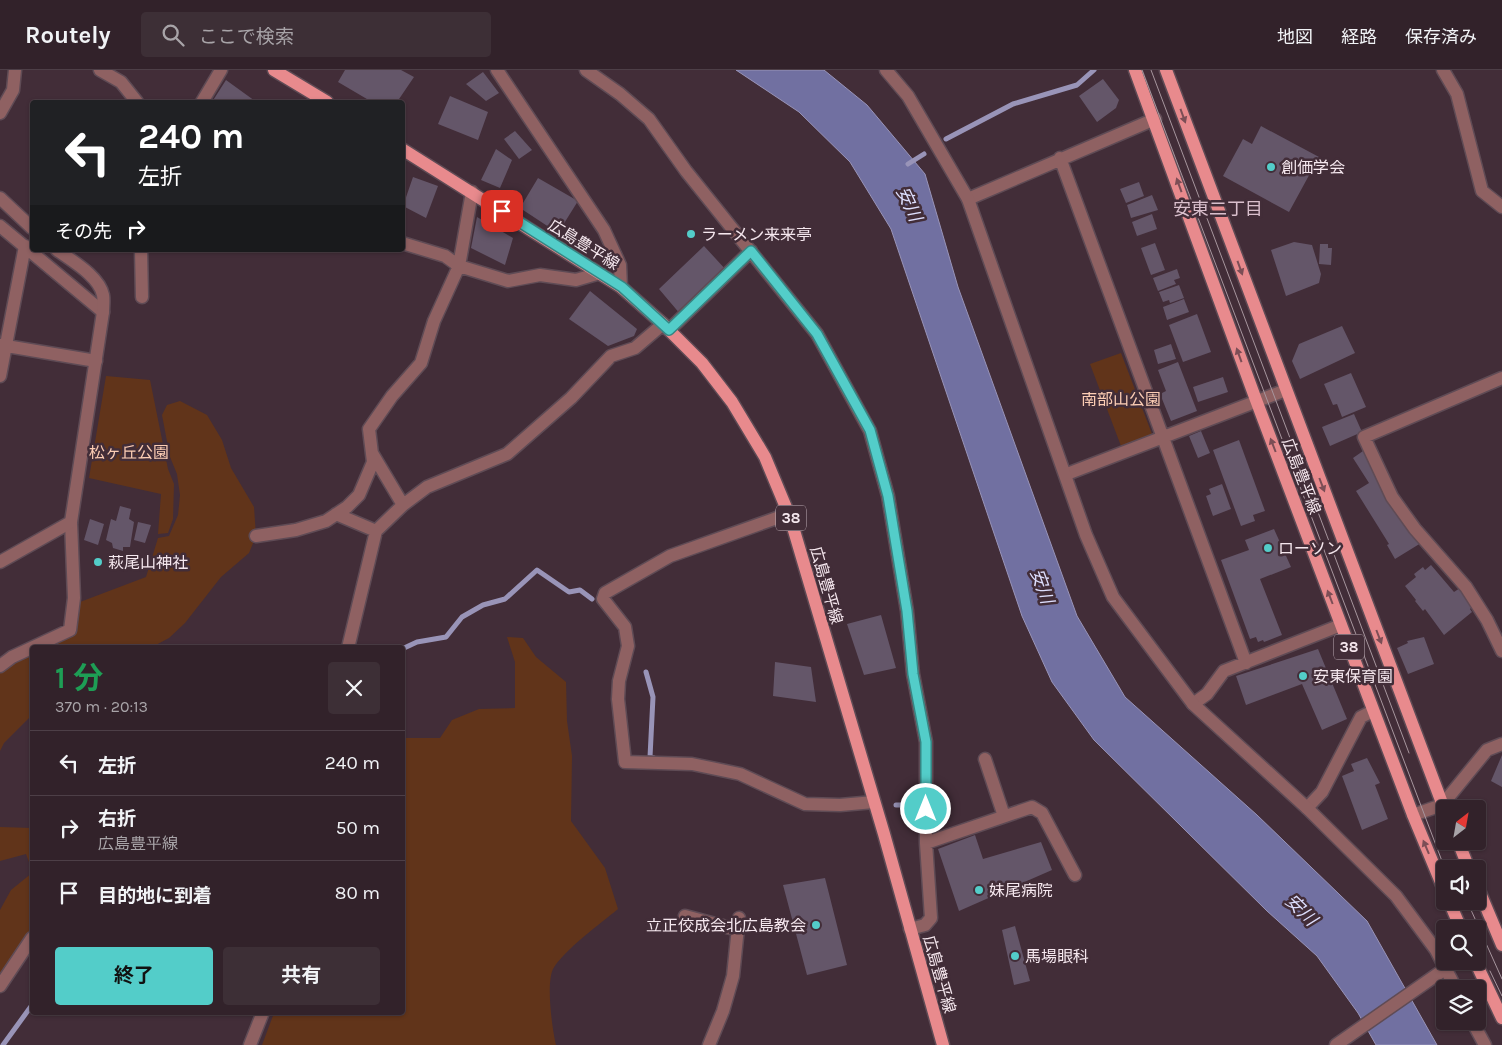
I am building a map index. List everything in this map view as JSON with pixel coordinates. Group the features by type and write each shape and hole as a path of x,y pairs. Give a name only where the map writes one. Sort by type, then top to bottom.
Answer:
{"main road":[{"path":"274,70 324,100"},
{"name":"広島豊平線","path":"1135,70 1155,119 1256,400 1412,815 1436,871"},
{"name":"広島豊平線","path":"1166,70 1441,800"},
{"name":"広島豊平線","path":"405,152 622,287 702,363 732,402 764,457 788,514 874,802 943,1045"},
{"path":"1486,907 1502,945"},
{"path":"1479,970 1502,1018"}],"street":[{"path":"0,113 13,90 15,70"},
{"path":"100,70 121,82 135,100"},
{"path":"203,100 221,70"},
{"path":"513,70 501,75 604,230 620,265 622,287"},
{"path":"586,70 649,119 686,170 817,334 870,430 888,496 907,611 913,674 926,742 926,843 931,918 925,925 910,929"},
{"path":"886,70 908,96 968,199 1067,474 1086,535 1114,597 1193,704 1307,808 1396,896 1436,950 1440,972 1448,980"},
{"path":"1443,70 1457,94 1482,191 1502,207"},
{"path":"968,199 1060,158 1155,119"},
{"path":"1060,158 1246,663"},
{"path":"256,536 296,530 326,520 358,496 373,462 369,430 392,396 421,363 434,321 459,266 472,192"},
{"path":"0,198 30,226"},
{"path":"0,226 30,249"},
{"path":"405,243 445,256 459,266 508,281 540,275 576,280 600,273"},
{"path":"0,376 2,345 26,246"},
{"path":"349,645 376,531 402,505 428,487 507,454 571,398 611,356 635,348 666,327 751,251"},
{"path":"33,252 103,312"},
{"path":"38,645 70,630 74,598 71,522 103,312 103,295 99,286 59,252"},
{"path":"141,252 142,297"},
{"path":"2,345 96,361"},
{"path":"1502,378 1364,437 1392,497 1415,530 1466,587 1487,620 1502,651"},
{"path":"1067,474 1286,390"},
{"path":"372,453 402,505"},
{"path":"336,514 376,531"},
{"path":"788,514 670,556 606,593 604,599 625,627 628,646 618,681 618,699 625,762 692,764 740,774 805,804 840,805 874,802"},
{"path":"0,562 71,522"},
{"path":"1193,704 1207,694 1224,671 1341,624"},
{"path":"0,666 12,657 30,649"},
{"path":"1307,808 1322,792 1361,717 1373,711"},
{"path":"1450,800 1487,750 1502,744"},
{"path":"985,760 1004,816"},
{"path":"926,843 1032,807 1042,813 1075,875"},
{"path":"1412,815 1436,810"},
{"path":"685,916 738,924 733,976 724,1010 709,1045"},
{"path":"0,986 30,941"},
{"path":"1337,1045 1440,972"},
{"path":"250,1045 261,1015"},
{"path":"1477,1030 1485,1045"}],"green space":[{"name":"南部山公園","path":"1121,353 1152,434 1121,446 1090,364"},
{"name":"松ヶ丘公園","path":"106,376 150,380 168,469 174,484 173,519 168,533 158,534 161,494 89,478"},
{"path":"180,401 207,415 222,440 231,468 254,507 256,536 249,553 221,577 185,623 169,638 156,645 46,645 77,628 80,602 146,577 158,538 169,536 178,515 180,495 177,474 170,457 162,415 167,405"},
{"path":"507,637 523,638 536,657 566,682 567,721 572,756 571,821 605,868 618,909 565,954 553,969 550,995 551,1017 556,1045 262,1045 273,1015 405,1015 405,738 440,738 452,720 479,709 515,708 515,662"},
{"path":"30,652 30,717 4,743 0,751 0,672"},
{"path":"0,827 30,828 30,865 26,854 0,861"},
{"path":"30,875 30,931 0,978 0,910 11,890"}],"water":[{"name":"安川","path":"736,70 824,70 867,105 925,174 958,287 1077,616 1125,697 1257,815 1367,921 1437,1045 1376,1045 1358,1013 1317,956 1267,911 1094,740 1052,682 1022,616 891,229 850,162 799,112"}],"building":[{"path":"345,70 401,70 414,77 398,100 369,100 338,82"},
{"path":"483,72 499,93 486,101 466,84"},
{"path":"1103,79 1119,100 1116,108 1097,122 1079,96"},
{"path":"226,80 254,100 213,100"},
{"path":"450,96 488,112 478,140 438,124"},
{"name":"創価学会","path":"1261,126 1319,157 1289,212 1223,176 1243,139 1252,144"},
{"path":"515,131 532,150 519,159 504,139"},
{"path":"496,149 512,160 500,188 481,180"},
{"path":"413,177 438,186 426,218 405,207 405,200"},
{"path":"538,178 578,201 558,233 520,208"},
{"path":"1139,182 1144,196 1126,203 1120,189"},
{"path":"1152,195 1158,210 1131,218 1127,205"},
{"path":"1152,214 1157,229 1137,236 1132,222"},
{"path":"477,217 513,238 505,265 471,248"},
{"path":"1294,242 1312,245 1321,274 1319,283 1286,296 1271,250"},
{"path":"1155,243 1165,270 1151,275 1141,248"},
{"path":"1320,244 1328,244 1328,248 1332,248 1331,265 1319,264"},
{"path":"704,246 727,271 681,315 659,289"},
{"path":"1177,269 1180,278 1174,280 1176,284 1158,291 1153,278"},
{"path":"1179,285 1184,298 1170,303 1169,300 1163,302 1159,292"},
{"path":"590,291 637,329 634,336 608,346 569,319"},
{"path":"1184,299 1189,312 1167,320 1163,307"},
{"path":"1197,314 1211,352 1183,362 1169,325"},
{"path":"1342,326 1355,353 1300,379 1292,361 1299,344"},
{"path":"1171,344 1176,359 1158,364 1154,350"},
{"path":"1178,362 1197,411 1171,421 1160,394 1166,391 1158,370"},
{"path":"1351,373 1366,407 1342,417 1337,404 1333,405 1324,384"},
{"path":"1223,377 1228,392 1198,402 1193,387"},
{"path":"1354,414 1362,432 1330,446 1322,427"},
{"path":"1201,431 1210,453 1198,458 1189,436"},
{"path":"1239,440 1265,511 1253,515 1255,521 1241,526 1213,450"},
{"path":"1363,451 1421,543 1395,559 1387,545 1389,544 1356,491 1369,483 1353,458"},
{"path":"1222,484 1231,509 1213,516 1206,496 1211,494 1209,489"},
{"path":"120,506 131,509 129,519 134,522 130,547 123,547 123,551 113,548 112,543 106,540 111,519 116,521"},
{"path":"90,519 104,524 98,545 84,540"},
{"path":"138,522 151,525 145,543 134,540"},
{"path":"1274,529 1291,567 1260,579 1282,635 1264,642 1263,640 1258,642 1256,637 1250,639 1221,560 1249,550 1245,540"},
{"path":"1431,565 1454,592 1460,588 1474,605 1470,609 1472,612 1444,635 1425,609 1423,611 1415,601 1405,586 1416,577 1414,574 1423,567 1425,570"},
{"path":"881,615 896,668 864,675 847,624"},
{"path":"1424,637 1434,664 1408,674 1397,648 1408,643 1407,641"},
{"path":"1318,649 1347,719 1322,730 1302,684 1246,705 1236,676"},
{"path":"775,662 811,667 816,702 773,696"},
{"path":"1502,755 1502,787 1491,781"},
{"path":"1367,758 1380,783 1375,785 1388,819 1362,830 1342,776 1354,771 1351,764"},
{"name":"妹尾病院","path":"975,835 983,859 1041,842 1052,870 959,911 938,849"},
{"name":"立正佼成会北広島教会","path":"825,878 847,965 807,975 783,885"},
{"name":"馬場眼科","path":"1015,926 1030,981 1014,985 1002,930"}],"waterway":[{"path":"946,139 1013,104 1077,85 1094,70"},
{"path":"908,164 924,154"},
{"path":"405,648 417,642 446,637 462,617 483,605 505,599 537,570 569,592 580,590 592,599"},
{"path":"646,672 653,697 650,757 654,758"},
{"path":"896,805 918,805"},
{"path":"3,1045 30,1008"}],"tram line":[{"path":"1142,70 1442,860"},
{"path":"1151,70 1409,753"},
{"path":"1471,910 1502,979"},
{"path":"1490,971 1502,996"}],"place":[{"name":"創価学会","path":"1271,167"},
{"name":"ラーメン来来亭","path":"691,234"},
{"name":"ローソン","path":"1268,548"},
{"name":"萩尾山神社","path":"98,562"},
{"name":"安東保育園","path":"1303,676"},
{"name":"妹尾病院","path":"979,890"},
{"name":"立正佼成会北広島教会","path":"816,925"},
{"name":"馬場眼科","path":"1015,956"}],"district":[{"name":"安東二丁目","path":"1218,209"}],"route":[{"path":"502,211 622,287 669,330 751,251 817,334 870,430 888,496 907,611 913,674 926,742 926,809"}]}
